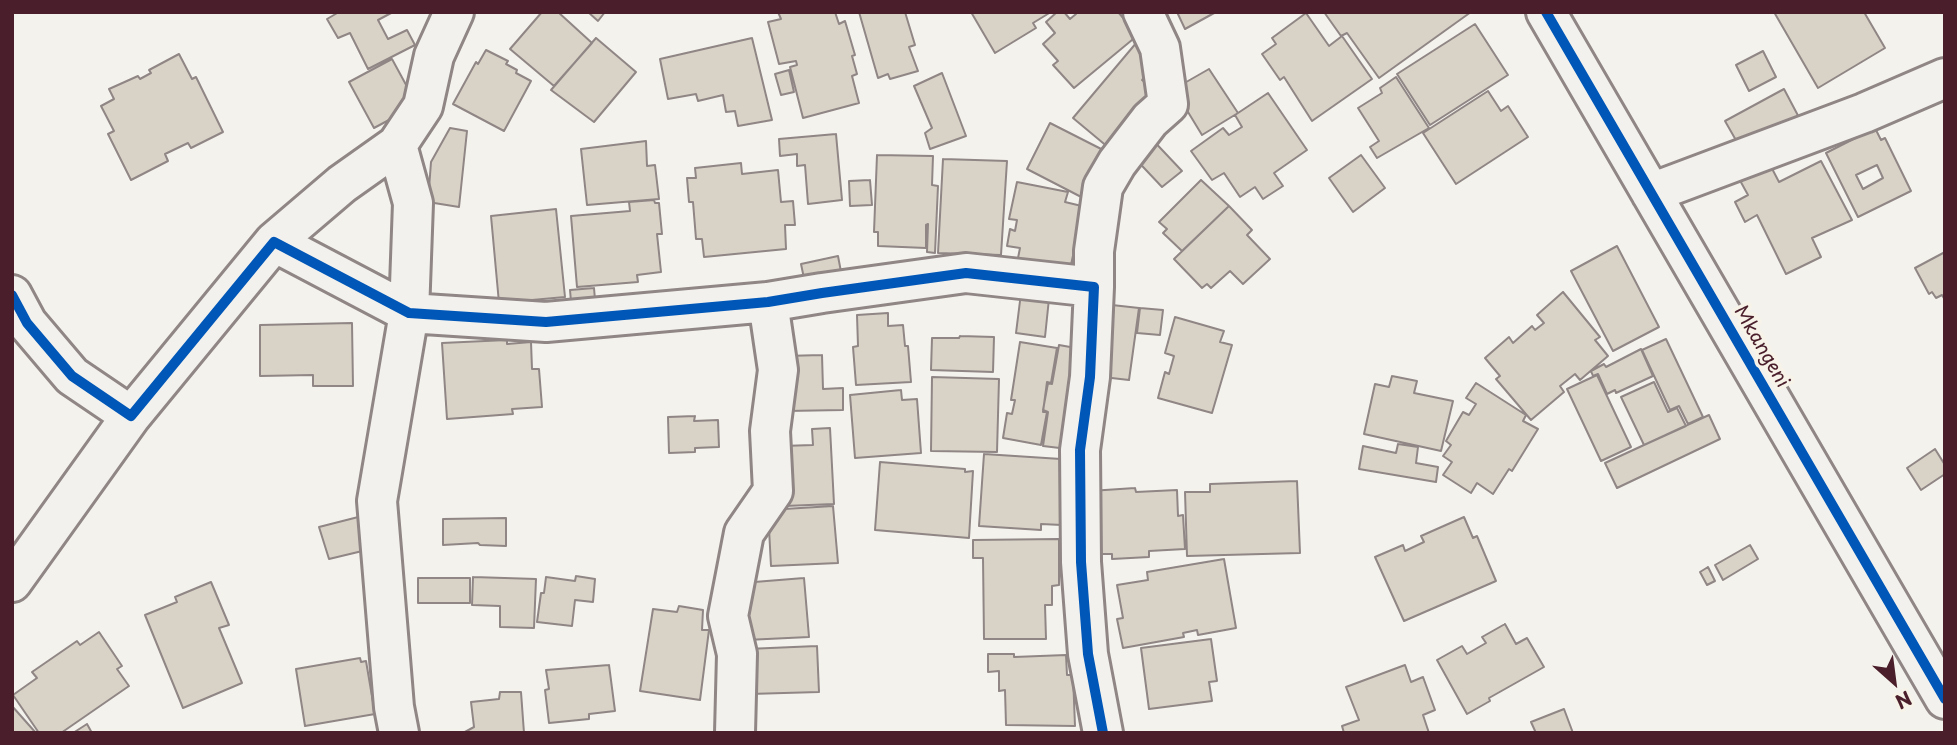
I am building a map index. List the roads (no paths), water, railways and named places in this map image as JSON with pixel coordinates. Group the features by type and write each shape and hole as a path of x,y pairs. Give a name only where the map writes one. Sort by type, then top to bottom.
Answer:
{"street":[{"path":"12,582 131,416 274,242 342,184 397,145 423,106 434,56 454,12"},
{"path":"1103,733 1088,654 1081,562 1080,450 1090,377 1094,251 1103,187 1117,163 1150,120 1168,104 1160,48 1143,12"},
{"name":"Mkangeni","path":"1546,12 1945,699"},
{"path":"1651,193 1864,113 1945,78"},
{"path":"397,145 413,203 409,313 377,501 394,707 399,733"},
{"path":"274,242 409,313 546,322 768,302 966,273 1094,287"},
{"path":"12,295 27,323 72,376 131,416"},
{"path":"735,733 737,654 728,616 744,533 773,491 770,431 778,370 768,302"}]}
